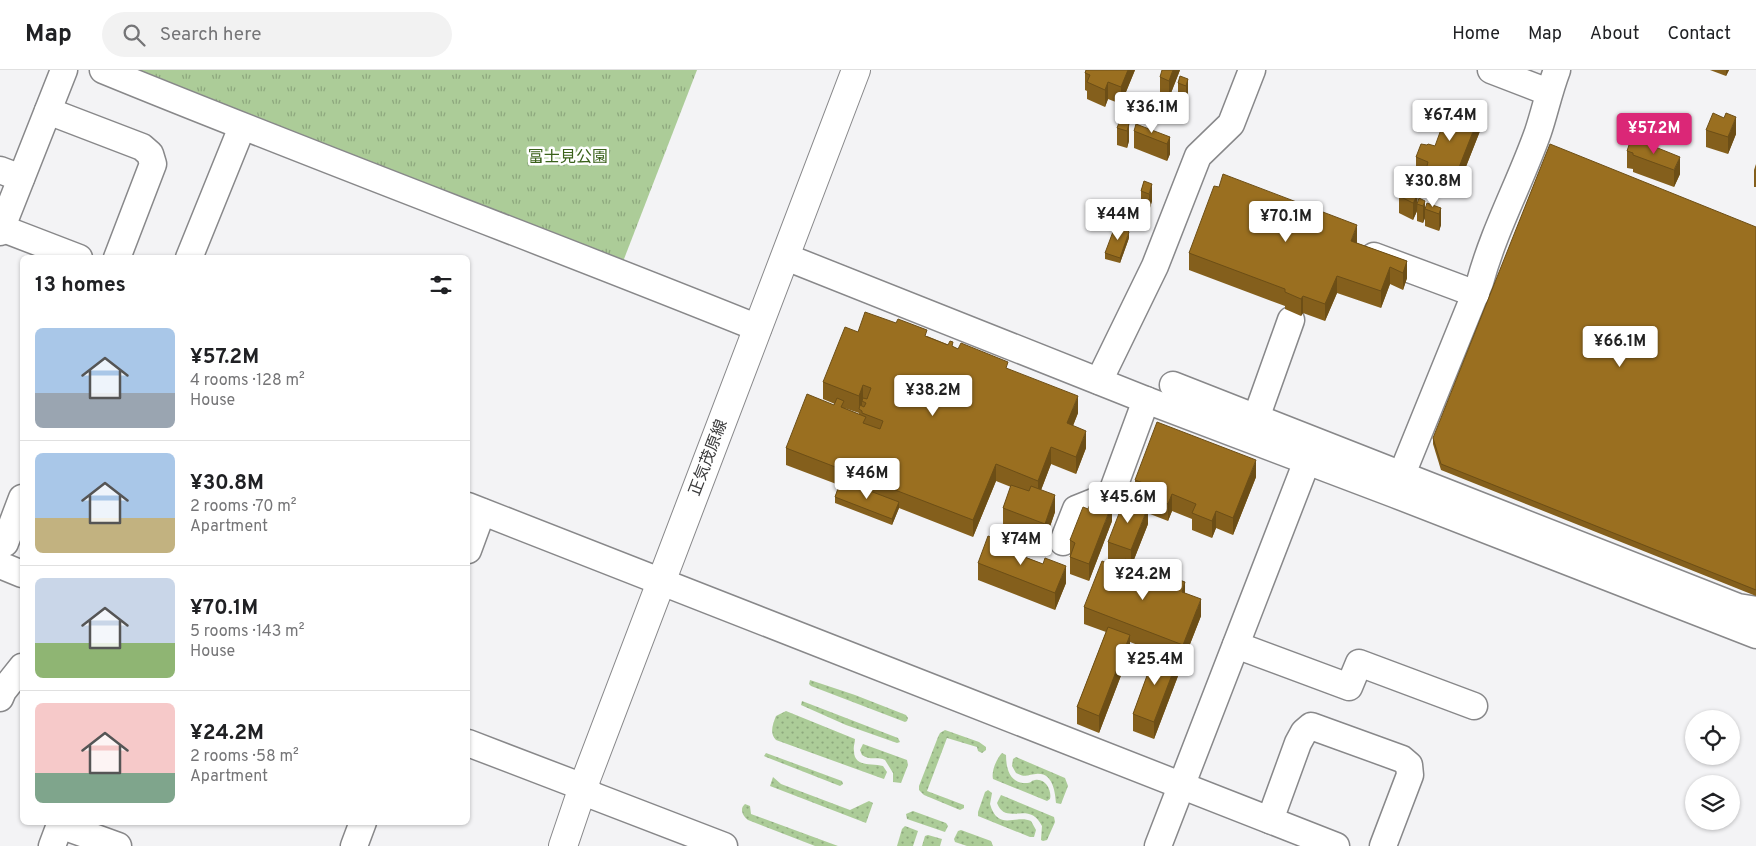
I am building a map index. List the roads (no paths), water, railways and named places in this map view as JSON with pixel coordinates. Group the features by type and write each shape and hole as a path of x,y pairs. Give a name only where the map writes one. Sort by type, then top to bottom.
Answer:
{"main road":[{"name":"正気茂原線","path":"563,846 583,787 856,70"}],"street":[{"path":"64,70 48,111 11,174 1,230 71,255"},
{"path":"103,70 242,127 619,272 758,328"},
{"path":"1099,381 1155,266 1198,156 1231,124 1252,70"},
{"path":"1402,474 1476,294 1488,253 1538,131 1553,81 1491,70"},
{"path":"48,111 142,147 150,154 153,164 118,255"},
{"path":"190,255 242,127"},
{"path":"1362,251 1476,294"},
{"path":"786,257 1146,400 1756,635"},
{"path":"1256,418 1291,320"},
{"path":"1173,385 1729,604 1756,610"},
{"path":"1063,542 1076,509 1111,496 1146,400"},
{"path":"1158,846 1307,461"},
{"path":"0,541 5,543 20,503"},
{"path":"470,538 475,509 1336,846"},
{"path":"0,565 20,573"},
{"path":"1236,645 1349,686 1360,663 1474,706"},
{"path":"0,698 13,670"},
{"path":"1270,820 1298,743 1304,732 1311,726 1402,759 1409,765 1410,775 1383,846"},
{"path":"470,744 583,787 594,796 724,846"},
{"path":"354,846 362,825"},
{"path":"58,831 113,837"}],"park label":[{"name":"富士見公園","path":"568,158"}]}
